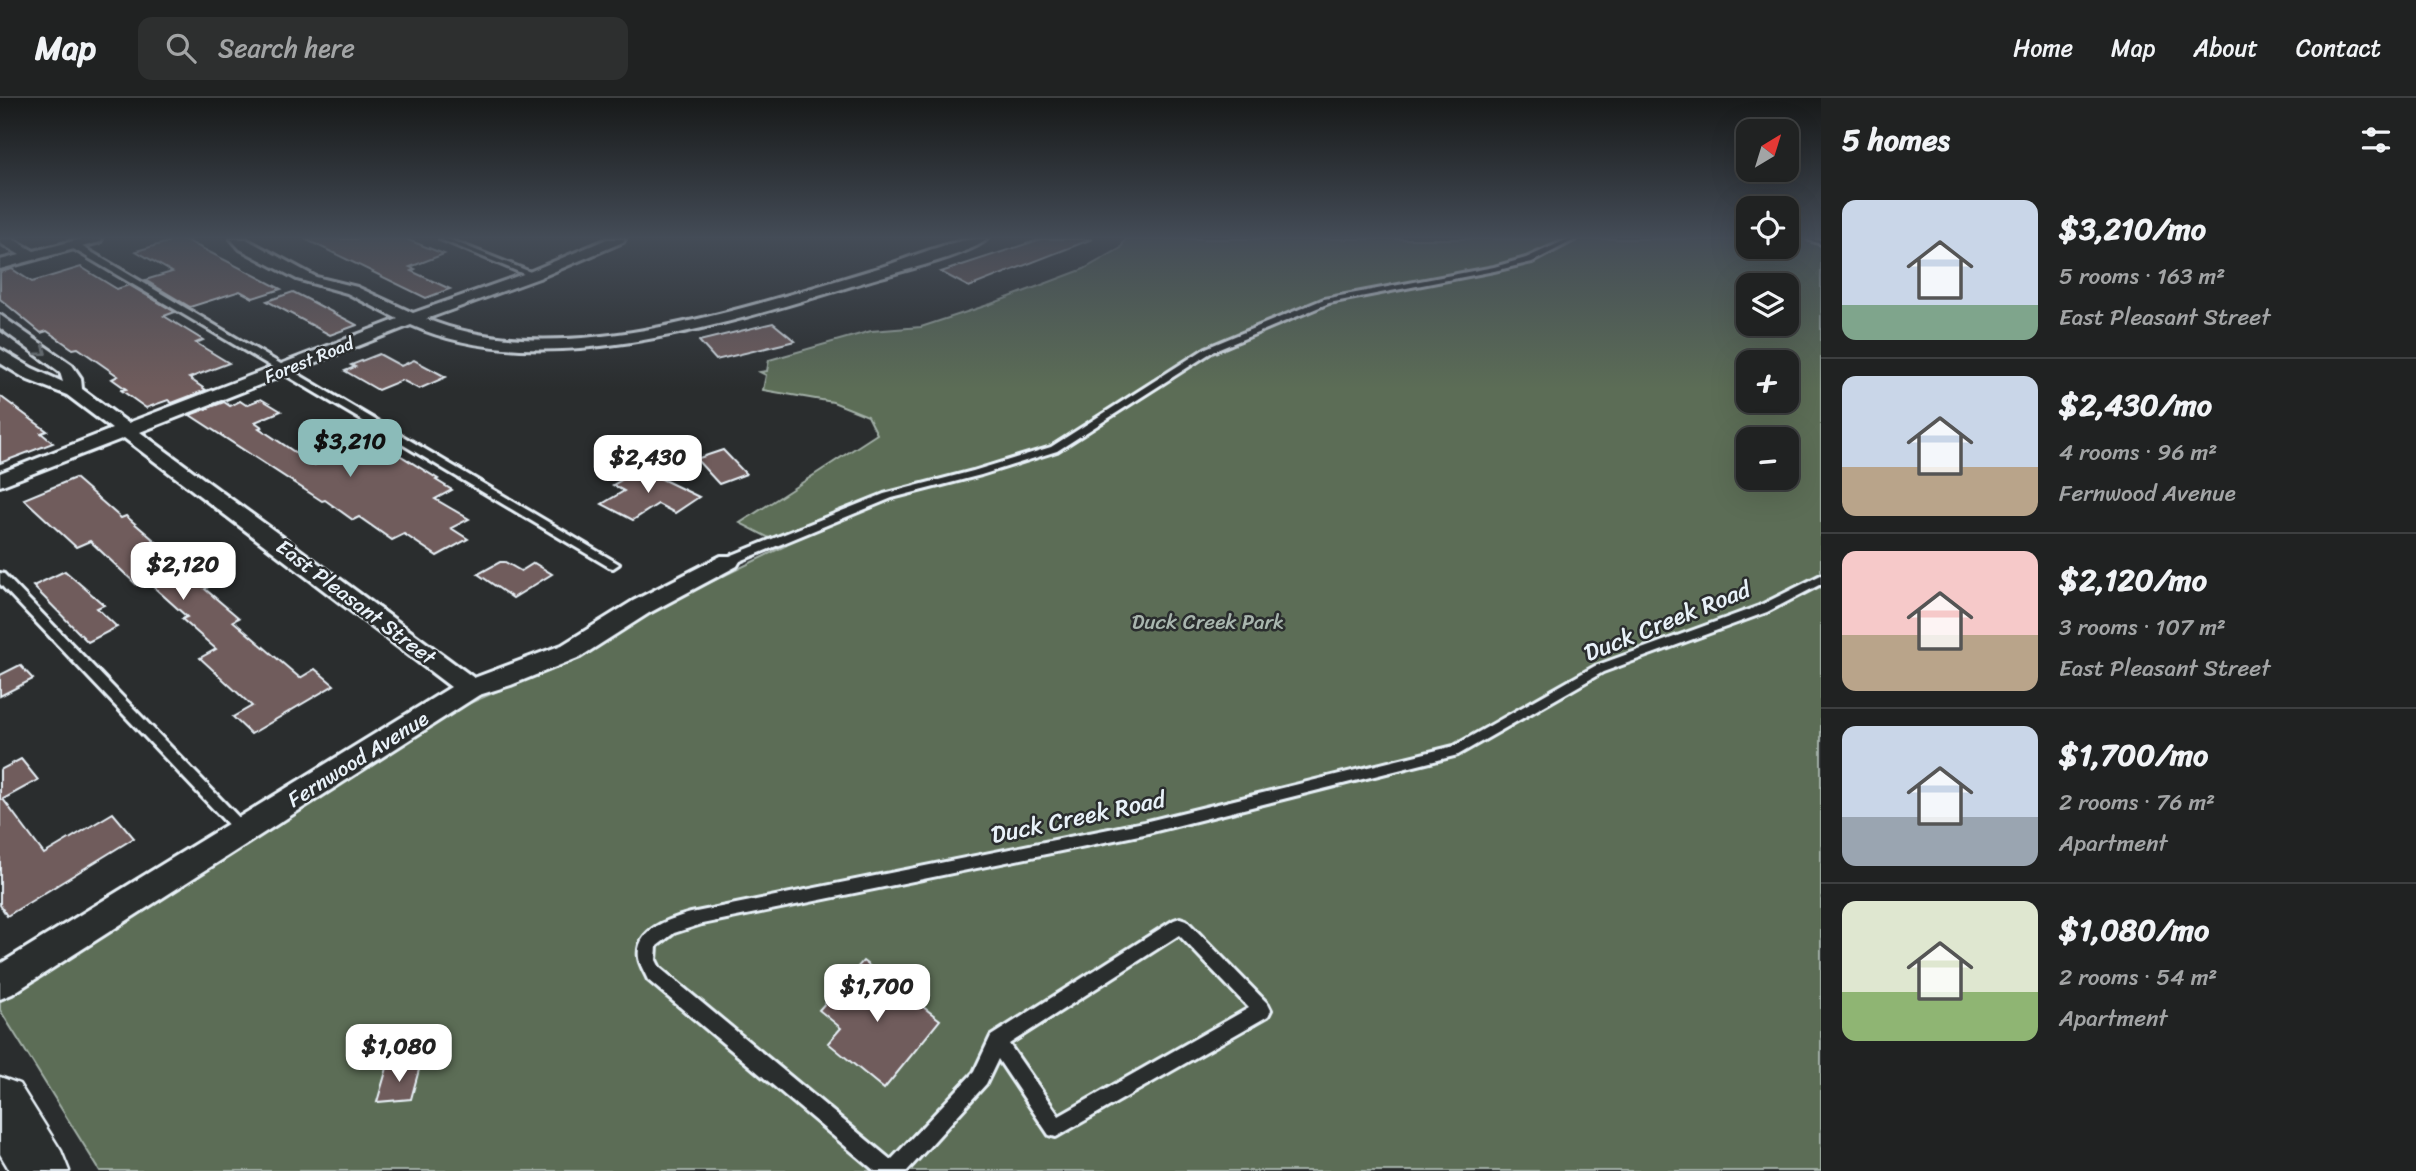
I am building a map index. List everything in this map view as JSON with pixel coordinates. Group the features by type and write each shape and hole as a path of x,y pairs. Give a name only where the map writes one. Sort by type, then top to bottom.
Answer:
{"main road":[{"path":"0,1104 41,1171"}],"street":[{"path":"351,289 409,320 462,337 505,343 572,344 630,337 736,313 822,289"},
{"name":"Forest Road","path":"0,480 495,289"},
{"name":"East Pleasant Street","path":"0,320 66,369 72,378 73,391"},
{"name":"East Pleasant Street","path":"0,354 47,384 73,391 470,688"},
{"name":"Fernwood Avenue","path":"0,983 470,688 502,680 571,651 641,607 729,561"}],"lane":[{"path":"148,289 613,564"},
{"path":"729,561 888,496 1054,449 1209,350 1327,300 1386,289"},
{"path":"0,577 243,831"},
{"name":"Duck Creek Road","path":"892,1171 654,974 648,964 646,951 654,938 666,927 702,917 1144,828 1458,750 1600,670 1763,609 1821,579"},
{"path":"892,1171 980,1078 997,1042 1180,925 1262,1010 1056,1128 997,1042"}],"green space":[{"name":"Duck Creek Park","path":"1031,289 1736,289 1736,336 1799,336 1799,289 1821,289 1821,1171 100,1171 0,1010 0,1001 449,712 573,659 678,598 785,546 740,523 877,434 868,416 833,402 763,390 766,375 760,372 767,371 769,360 871,331 921,327"}],"building":[{"path":"0,289 136,289 175,312 164,316 203,340 196,343 229,363 189,378 206,390 172,403 168,400 146,408 121,390 126,389 112,379 118,376 78,348 73,349 47,331 41,333 0,299"},
{"path":"160,289 281,289 253,298 240,291 190,307"},
{"path":"408,289 450,289 426,298"},
{"path":"293,292 357,325 330,335 267,301"},
{"path":"773,323 795,341 716,360 699,341"},
{"path":"379,354 401,366 414,360 446,377 419,389 402,380 378,390 345,371 355,367 351,365"},
{"path":"0,396 47,431 41,433 53,443 0,463"},
{"path":"261,399 281,411 255,422 262,427 259,428 314,465 364,443 379,452 388,448 438,479 436,480 452,490 435,499 469,519 451,528 468,539 437,556 404,534 392,540 359,517 353,520 325,500 322,501 190,415 224,402 230,406 240,401 246,405"},
{"path":"723,450 746,474 719,484 696,459"},
{"path":"641,469 699,497 675,513 658,504 633,520 602,504 624,491 613,485"},
{"path":"75,478 121,518 126,516 168,552 173,550 213,584 205,589 239,618 233,621 300,678 315,669 334,685 251,734 233,717 252,706 200,658 216,649 182,619 187,617 147,581 137,585 90,541 76,547 24,499"},
{"path":"500,562 521,571 534,563 552,574 513,598 478,574"},
{"path":"65,571 104,605 97,608 117,627 88,642 33,586"},
{"path":"20,665 33,679 0,696 0,675"},
{"path":"21,759 38,780 3,799 44,854 113,813 134,838 7,916 0,905 0,770"},
{"path":"863,961 940,1020 884,1089 828,1043 841,1028 819,1010"},
{"path":"420,1066 411,1099 377,1102 387,1068"}]}
